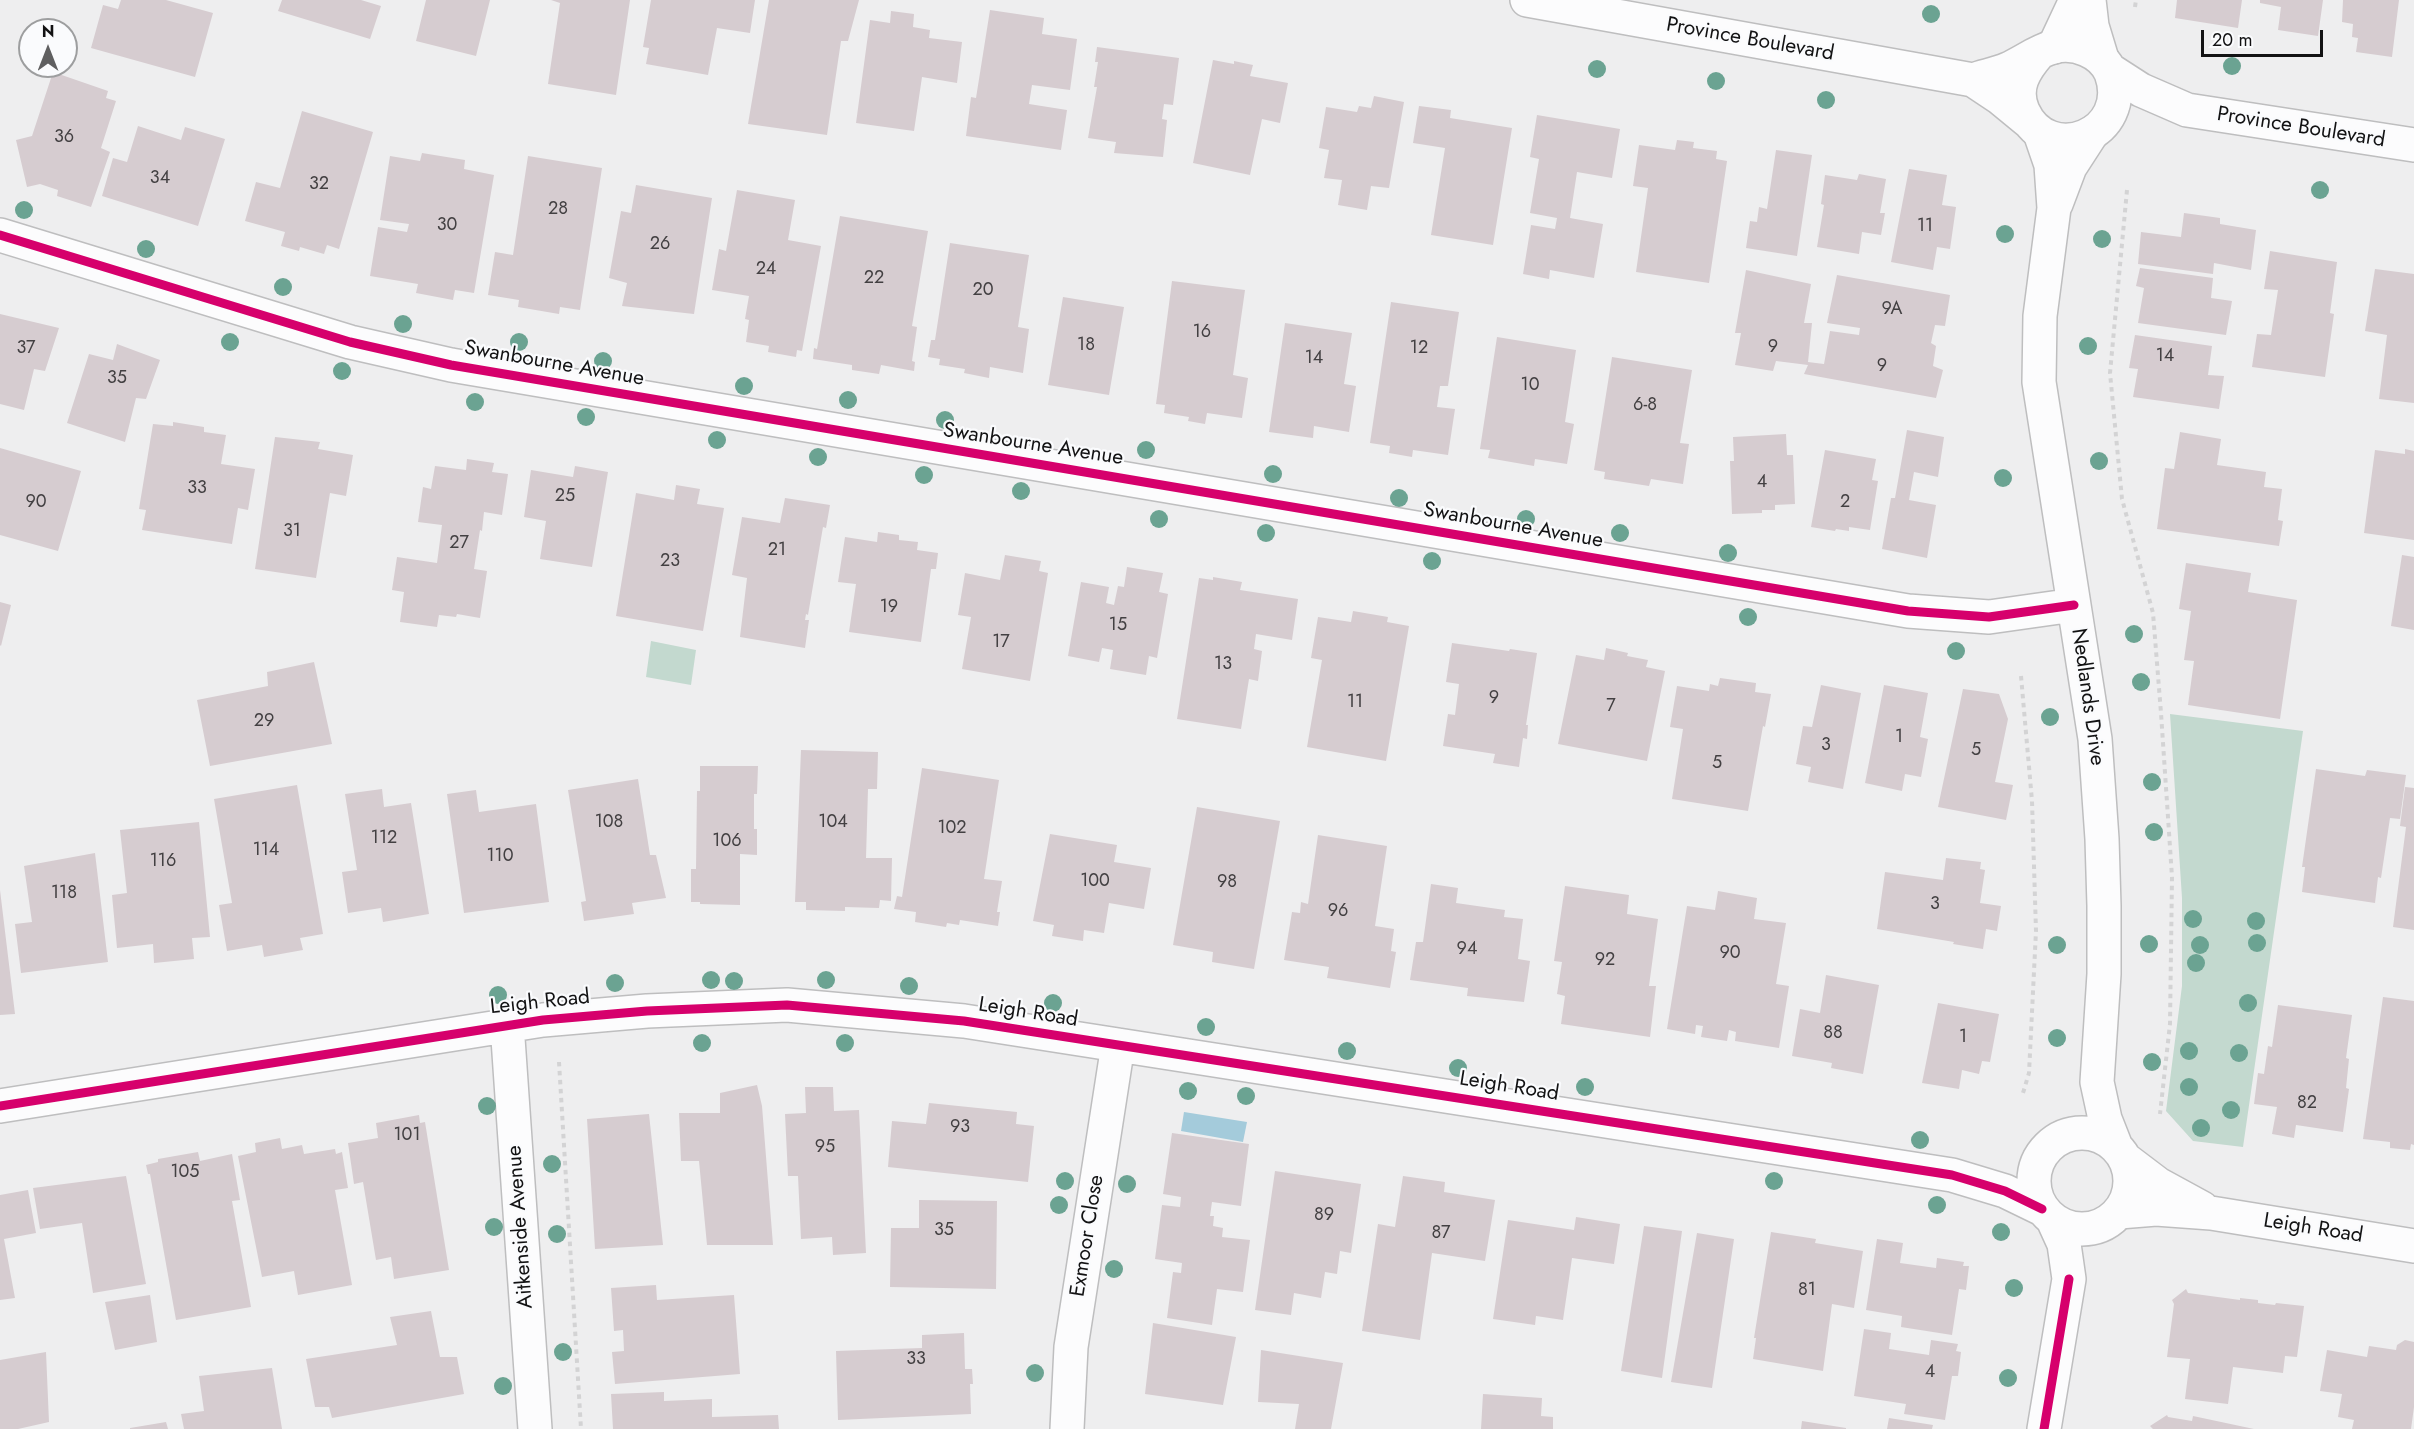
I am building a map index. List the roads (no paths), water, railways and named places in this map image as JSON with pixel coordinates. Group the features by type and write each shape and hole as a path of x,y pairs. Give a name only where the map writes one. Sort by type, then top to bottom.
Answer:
{"street":[{"name":"Province Boulevard","path":"1527,0 1972,80 2000,98 2034,127 2053,139 2074,140 2100,127 2187,110"},
{"path":"2054,208 2051,165 2034,127 2020,104 2019,85 2025,69 2047,50 2076,0"},
{"path":"2054,208 2070,167 2114,105 2115,89 2092,26 2089,0"},
{"name":"Province Boulevard","path":"1972,80 2006,70 2047,50 2073,45 2091,51 2106,65 2141,90 2187,110 2414,145"},
{"name":"Nedlands Drive","path":"2054,208 2040,316 2039,382 2095,739 2102,838 2104,974 2097,1082"},
{"name":"Swanbourne Avenue","path":"0,235 350,342 451,365 1908,611 1989,617 2074,605"},
{"name":"Leigh Road","path":"0,1106 507,1024 647,1011 787,1005 963,1021 1952,1175 2005,1191 2048,1216"},
{"name":"Aitkenside Avenue","path":"507,1024 535,1429"},
{"name":"Exmoor Close","path":"1067,1429 1071,1347 1118,1045"},
{"path":"2069,1279 2064,1244 2036,1197 2035,1170 2040,1157 2048,1148 2068,1135 2086,1112 2097,1082"},
{"path":"2044,1429 2069,1279 2086,1244 2113,1217 2130,1186 2129,1172 2105,1119 2097,1082"},
{"path":"2068,1135 2094,1135 2106,1140 2120,1153"},
{"name":"Leigh Road","path":"2120,1153 2158,1184 2211,1213"},
{"name":"Leigh Road","path":"1952,1175 2006,1171 2040,1157"},
{"name":"Leigh Road","path":"2113,1217 2156,1209 2211,1213 2414,1246"},
{"path":"2048,1216 2081,1230 2094,1228 2113,1217"}],"water":[{"path":"1184,1112 1247,1122 1243,1142 1181,1131"}]}
